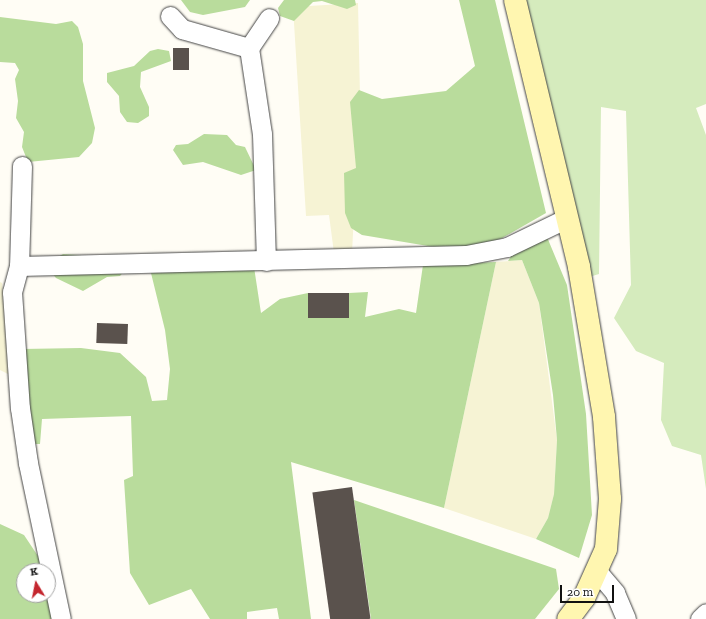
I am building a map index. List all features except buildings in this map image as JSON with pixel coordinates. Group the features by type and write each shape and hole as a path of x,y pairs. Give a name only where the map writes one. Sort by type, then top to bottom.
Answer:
{"street":[{"path":"515,0 567,218 594,346 604,417 610,499 606,549 584,598 568,619"},
{"path":"170,16 182,29 249,48"},
{"path":"266,261 262,134 249,48 269,18"},
{"path":"22,166 19,266 12,313 20,408 28,463 60,619"},
{"path":"19,266 266,261 488,252 507,247 567,218"},
{"path":"596,570 615,593 626,619"},
{"path":"700,619 706,613"}],"shaded area":[{"path":"358,3 360,96 352,253 334,253 329,215 306,216 293,7"},
{"path":"522,260 539,303 557,440 554,494 548,518 536,539 444,508 496,262"},
{"path":"0,282 2,283 12,376 0,370"}],"green space":[{"path":"181,0 250,0 245,7 203,15 190,12"},
{"path":"284,0 355,0 356,5 347,9 322,1 313,2 294,21 280,16 278,8"},
{"path":"459,0 495,0 546,213 490,245 446,249 362,235 351,228 345,213 344,173 356,168 350,102 359,90 382,99 446,91 475,66"},
{"path":"522,0 706,0 706,104 696,108 706,135 706,489 701,455 672,446 661,420 664,363 636,351 614,318 631,285 626,111 601,107 599,274 589,277"},
{"path":"0,17 56,24 72,21 78,27 83,44 83,81 95,128 92,143 79,157 28,162 22,147 24,132 16,118 18,101 15,79 19,70 15,63 0,62"},
{"path":"158,49 169,51 171,61 141,72 140,87 149,107 149,116 138,123 127,122 120,112 119,96 107,82 107,73 134,66 150,51"},
{"path":"204,134 227,135 236,145 245,147 256,170 241,175 203,162 183,165 173,150 176,145 188,144"},
{"path":"547,237 567,285 586,414 592,515 579,558 536,539 548,518 554,494 557,440 553,395 539,303 522,260 508,261 513,253"},
{"path":"63,254 79,255 126,269 120,276 107,277 83,291 56,278 49,270 52,261"},
{"path":"496,262 444,508 291,462 311,619 279,619 277,608 247,612 247,619 210,619 191,589 149,605 130,573 124,480 133,476 131,416 42,419 40,444 32,444 22,349 81,348 120,353 146,377 152,401 167,400 170,369 165,330 150,269 254,267 261,313 280,299 308,293 308,318 349,318 349,293 368,292 365,317 399,309 416,313 423,265"},
{"path":"354,500 556,569 559,589 535,619 371,619"},
{"path":"0,524 24,535 43,563 16,563 16,603 50,603 53,619 0,619"}]}
